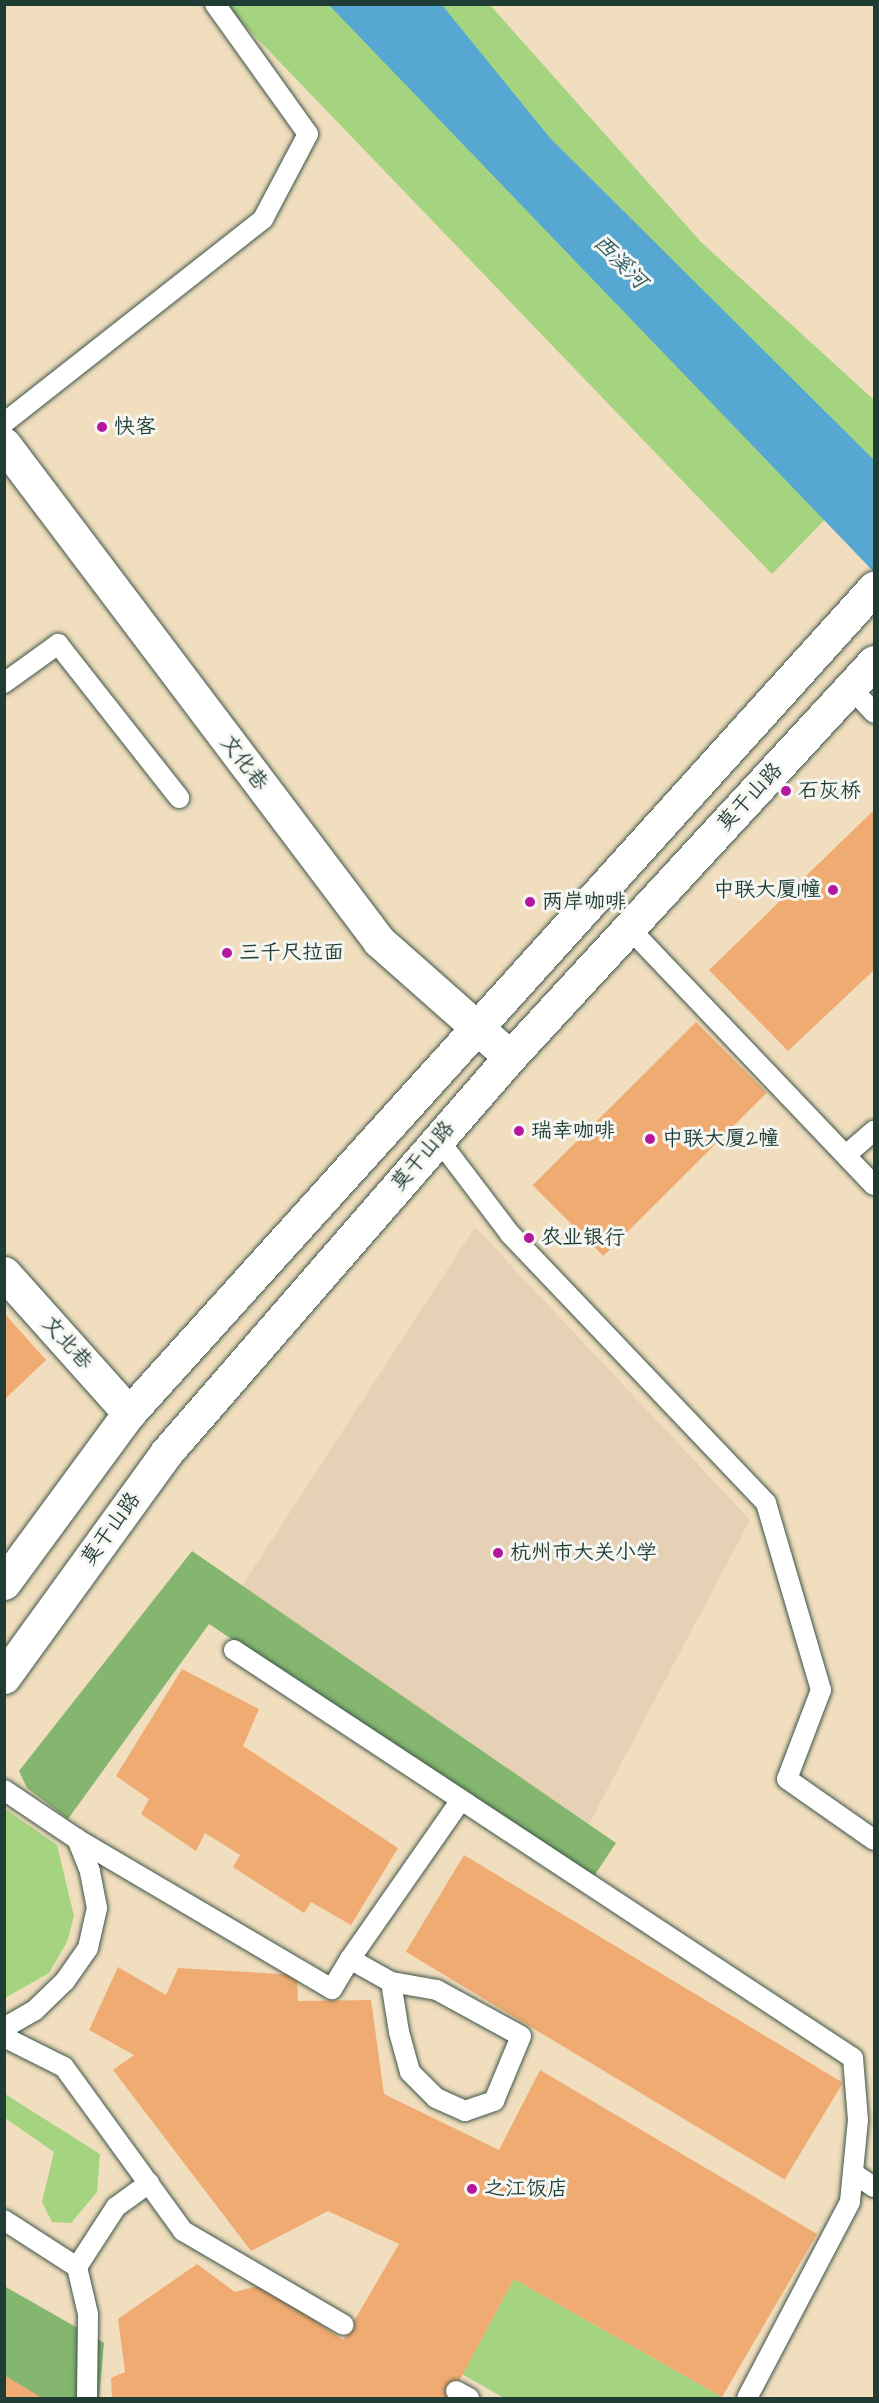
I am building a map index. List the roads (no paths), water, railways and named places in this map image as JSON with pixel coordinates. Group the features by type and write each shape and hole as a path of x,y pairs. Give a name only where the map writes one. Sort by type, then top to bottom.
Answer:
{"main road":[{"name":"文化巷","path":"4,444 379,941 510,1057"},
{"path":"4,1583 129,1413 874,588"},
{"name":"莫干山路","path":"4,1677 166,1453 510,1057 862,676"},
{"name":"文北巷","path":"4,1273 129,1413"}],"lane":[{"path":"4,423 263,219 308,134 215,4"},
{"path":"4,683 58,644 179,798"},
{"path":"862,676 874,713"},
{"path":"629,928 874,1185"},
{"path":"846,1155 874,1131"},
{"path":"438,1139 510,1234 766,1503 821,1690 787,1779 874,1840"},
{"path":"234,1650 853,2058 858,2120 850,2202 747,2398"},
{"path":"4,1790 77,1839 332,1989 350,1959 461,1800"},
{"path":"4,2028 34,2011 65,1981 88,1948 98,1908 90,1870 77,1839"},
{"path":"350,1959 391,1982 437,1990 521,2036 494,2100 465,2111 436,2098 410,2072 399,2032 391,1982"},
{"path":"4,2037 64,2067 183,2231 344,2325"},
{"path":"853,2173 874,2187"},
{"path":"77,2267 116,2207 149,2183"},
{"path":"4,2220 77,2267 88,2314 87,2398"}],"water":[{"name":"西溪河","path":"329,5 442,5 550,138 874,460 874,572"}],"place":[{"name":"快客","path":"102,427"},
{"name":"石灰桥","path":"786,791"},
{"name":"中联大厦1幢","path":"833,890"},
{"name":"两岸咖啡","path":"530,902"},
{"name":"三千尺拉面","path":"227,953"},
{"name":"瑞幸咖啡","path":"519,1131"},
{"name":"中联大厦2幢","path":"650,1139"},
{"name":"农业银行","path":"529,1238"},
{"name":"杭州市大关小学","path":"498,1553"},
{"name":"之江饭店","path":"472,2189"}]}
